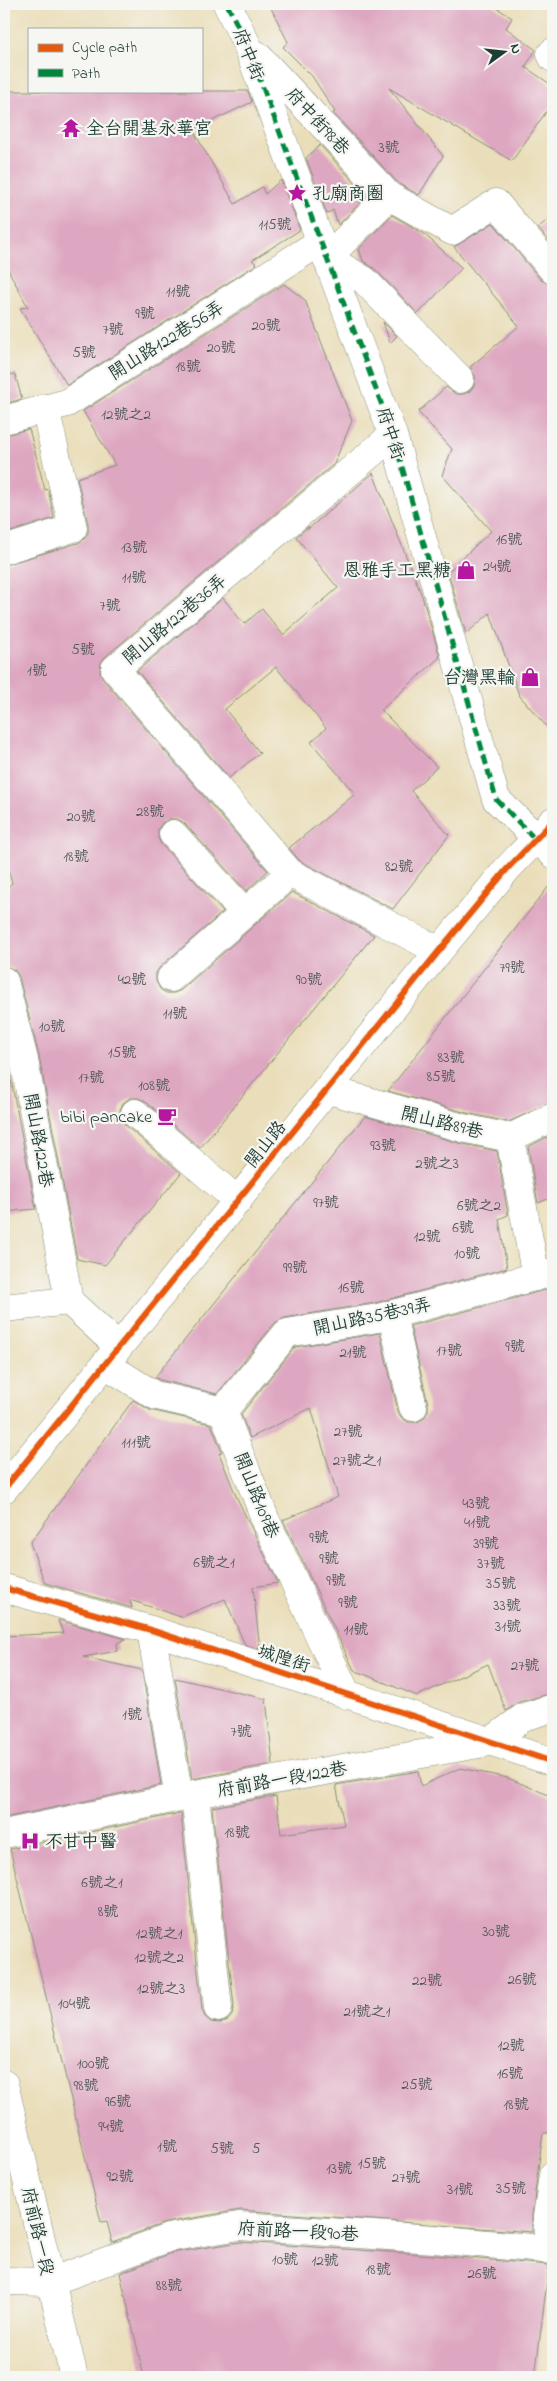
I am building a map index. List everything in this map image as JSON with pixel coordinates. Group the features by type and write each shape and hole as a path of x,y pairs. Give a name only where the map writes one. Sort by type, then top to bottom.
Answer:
{"street":[{"name":"府中街","path":"227,4 247,45 393,435 496,799 547,838"},
{"name":"府中街98巷","path":"247,45 389,196 452,231 496,203 553,270"},
{"path":"553,52 551,54 553,58"},
{"path":"389,196 323,250 364,280 460,379"},
{"name":"開山路122巷56弄","path":"4,420 66,402 323,250"},
{"path":"4,550 73,528 44,408"},
{"name":"開山路122巷36弄","path":"393,435 115,669 290,873 440,951"},
{"path":"173,834 245,913"},
{"name":"開山路","path":"4,1489 507,869 547,838"},
{"path":"172,978 290,873"},
{"name":"開山路122巷","path":"4,981 24,1060 69,1301"},
{"name":"開山路89巷","path":"329,1090 463,1128 510,1138"},
{"path":"135,1113 238,1201"},
{"path":"544,1274 510,1138 553,1117"},
{"name":"開山路35巷39弄","path":"223,1411 287,1333 392,1315 544,1274"},
{"path":"4,1308 69,1301 112,1356 154,1395 223,1411"},
{"path":"392,1315 413,1406"},
{"name":"開山路109巷","path":"223,1411 266,1521 347,1694"},
{"name":"城隍街","path":"4,1588 151,1630 553,1762"},
{"path":"151,1630 187,1796 218,2008"},
{"name":"府前路一段122巷","path":"4,1834 187,1796 490,1742 524,1717 553,1708"},
{"name":"府前路一段","path":"4,2084 74,2377"},
{"path":"553,2175 547,2217 548,2238 553,2243"},
{"name":"府前路一段90巷","path":"50,2282 168,2238 239,2226 434,2239 553,2250"},
{"path":"4,2281 50,2282"}],"building":[{"path":"269,4 491,4 512,18 506,28 536,50 525,67 553,86 553,102 512,161 389,88 443,156 419,195 399,184 333,113 335,112 312,76 283,47 288,42"},
{"path":"4,91 248,91 252,102 193,130 235,204 262,187 265,194 281,180 300,230 252,260 257,264 67,385 20,308 28,307 4,262"},
{"path":"320,145 367,196 338,225 333,210 327,214 306,158"},
{"path":"392,215 423,233 462,268 418,314 375,269 363,261 359,249"},
{"path":"553,215 553,246 538,228"},
{"path":"493,223 541,280 553,285 553,734 519,695 490,613 466,634 448,572 491,531 442,475 452,449 418,412 446,387 456,394 470,391 475,384 475,376 470,367 519,326 454,247"},
{"path":"284,284 305,300 352,421 334,464 105,657 101,663 100,671 103,679 268,871 246,891 184,823 177,819 170,819 162,823 158,830 158,838 161,844 223,912 160,967 156,973 156,981 160,989 166,993 174,993 181,990 292,892 374,935 200,1148 145,1101 138,1098 130,1098 123,1103 120,1110 120,1118 125,1125 181,1173 105,1265 77,1259 39,1056 19,977 15,970 4,966 4,891 12,883 4,855 4,565 78,543 88,533 88,524 77,478 115,465 83,411"},
{"path":"383,322 397,336 390,343"},
{"path":"15,374 22,399 4,404 4,375"},
{"path":"29,429 45,490 48,489 54,518 4,534 4,435"},
{"path":"373,473 422,596 440,657 381,710 437,767 411,791 449,835 393,909 300,861 289,848 355,794 311,742 326,728 276,667 225,709 260,753 229,778 137,671 223,598 244,624 262,609 283,635 338,588 296,537 309,526 307,530"},
{"path":"553,881 553,1102 508,1122 467,1113 388,1091"},
{"path":"4,1044 36,1209 4,1212"},
{"path":"365,1116 459,1143 497,1151 508,1215 499,1219 507,1268 375,1303 284,1318 275,1323 217,1394 160,1380 155,1377"},
{"path":"553,1134 553,1197 538,1203 528,1147"},
{"path":"553,1288 553,1693 519,1702 506,1711 488,1664 417,1696 354,1670 283,1520 338,1497 311,1408 250,1438 241,1414 295,1347 380,1333 398,1411 401,1417 408,1422 417,1422 423,1419 428,1412 428,1404 410,1326"},
{"path":"133,1400 150,1410 211,1424 222,1452 219,1453 236,1496 278,1583 253,1587 260,1649 245,1645 225,1599 181,1617 130,1600 132,1608 45,1583 30,1543"},
{"path":"58,1620 126,1639 117,1643 118,1651 83,1657 142,1670 161,1785 4,1818 4,1636 63,1633"},
{"path":"175,1678 266,1699 273,1764 192,1779"},
{"path":"460,1768 508,1778 553,1797 553,2133 543,2133 532,2215 532,2232 240,2210 165,2223 112,2242 107,2221 101,2222 10,1849 181,1813 202,2010 205,2017 211,2022 220,2023 228,2020 232,2015 234,2006 212,1807 276,1796 281,1834 344,1825 336,1785 418,1771 421,1786"},
{"path":"240,2242 549,2265 535,2377 144,2377 120,2273 172,2253"}],"marked path":[{"path":"227,4 247,45 393,435 496,799 536,840"}],"cycle path":[{"path":"4,1489 439,951 507,869 553,821"},
{"path":"4,1588 151,1630 553,1762"}],"place":[{"name":"全台開基永華宮","path":"71,128"},
{"name":"孔廟商圈","path":"297,193"},
{"name":"恩雅手工黑糖","path":"466,570"},
{"name":"台灣黑輪","path":"530,677"},
{"name":"bibi pancake","path":"167,1116"},
{"name":"不甘中醫","path":"30,1841"}]}
